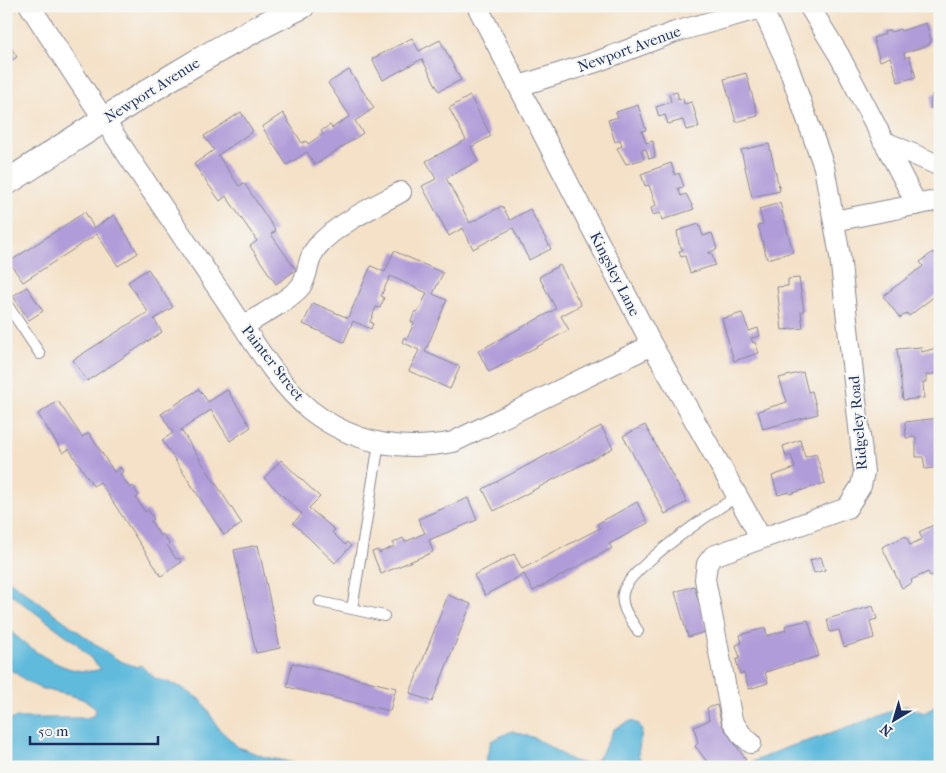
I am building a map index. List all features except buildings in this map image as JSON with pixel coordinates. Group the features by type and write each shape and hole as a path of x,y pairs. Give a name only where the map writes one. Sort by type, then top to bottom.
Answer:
{"street":[{"name":"Painter Street","path":"30,6 103,120 244,326 294,394 310,410 354,435 379,443 418,447 453,442 652,345"},
{"name":"Newport Avenue","path":"6,183 211,52 250,30 302,6"},
{"name":"Kingsley Lane","path":"477,6 652,345 760,538"},
{"path":"809,6 838,55 917,205"},
{"name":"Newport Avenue","path":"519,86 596,62 675,32 763,7"},
{"name":"Ridgeley Road","path":"751,743 741,734 732,720 704,573 707,564 713,556 847,508 861,486 864,472 849,331 834,221 824,167 787,63 763,7"},
{"path":"883,141 940,166"},
{"path":"244,326 300,287 306,276 310,258 317,246 366,211 401,192"},
{"path":"834,221 940,200"}],"lane":[{"path":"6,302 40,354"},
{"path":"352,609 379,443"},
{"path":"638,631 622,606 622,592 646,563 736,497"},
{"path":"320,602 384,616"}],"water":[{"path":"6,578 120,661 137,667 140,665 155,678 181,687 202,701 219,729 238,747 265,757 315,767 18,767 6,762 6,722 15,718 87,718 94,715 96,709 83,699 33,685 6,668 6,627 37,652 63,666 76,670 89,671 101,669 75,642 6,591"},
{"path":"940,704 940,767 740,767 788,747 906,706 924,713"},
{"path":"631,721 639,724 642,731 638,754 644,767 484,767 491,741 512,731 535,738 573,761 588,764 596,760 603,751 614,729"}]}
